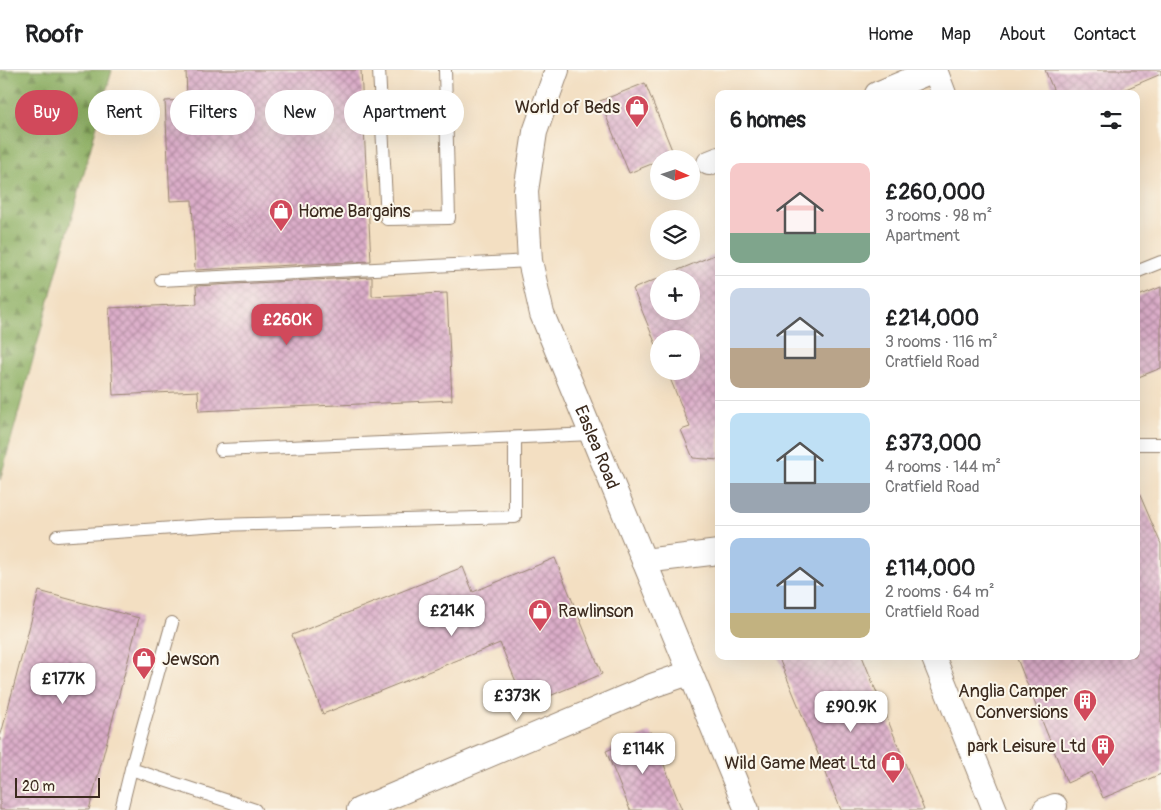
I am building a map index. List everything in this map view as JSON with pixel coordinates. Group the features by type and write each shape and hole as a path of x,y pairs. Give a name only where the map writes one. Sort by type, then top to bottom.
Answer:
{"street":[{"name":"Easlea Road","path":"557,70 536,132 526,192 530,261 542,314 747,810"},
{"path":"887,90 935,70 942,90"},
{"path":"644,561 715,552"},
{"path":"934,660 995,810"},
{"path":"358,810 654,685 689,673"}],"lane":[{"path":"380,70 387,220 449,218 445,70"},
{"path":"161,280 530,261"},
{"path":"1140,270 1161,262"},
{"path":"221,450 592,434"},
{"path":"56,536 218,525 515,517 515,438"},
{"path":"1140,444 1161,444"},
{"path":"121,810 172,623"},
{"path":"131,769 255,810"}],"green space":[{"path":"0,70 112,70 107,90 88,90 88,135 94,135 0,480"}],"building":[{"name":"Home Bargains","path":"186,70 361,70 362,90 344,90 344,135 364,135 371,261 195,270 192,200 170,201 165,101 170,101 170,135 255,135 255,90 187,90"},
{"path":"1045,70 1161,70 1161,74 1123,90 1053,90"},
{"name":"World of Beds","path":"645,83 672,150 650,150 650,165 629,173 600,101"},
{"path":"715,255 715,460 693,458 681,430 690,427 671,380 700,380 700,330 650,330 633,289 650,282 650,320 700,320 700,270 678,270"},
{"path":"372,277 372,296 447,293 452,400 199,411 198,391 113,395 109,308 197,304 196,286"},
{"path":"1161,287 1161,368 1140,376 1140,295"},
{"path":"1140,495 1161,544 1161,774 1103,798 1092,772 1067,783 1018,660 1140,660"},
{"path":"555,558 602,674 526,706 500,643 323,714 292,635 463,567 473,592"},
{"path":"39,591 139,618 89,810 0,810 0,738"},
{"path":"780,660 864,660 924,810 841,810"},
{"path":"651,732 682,810 630,810 606,751"}],"place":[{"name":"World of Beds","path":"637,128"},
{"name":"Home Bargains","path":"281,232"},
{"name":"Rawlinson","path":"540,632"},
{"name":"Jewson","path":"144,680"},
{"name":"Anglia Camper Conversions","path":"1085,722"},
{"name":"park Leisure Ltd","path":"1103,767"},
{"name":"Wild Game Meat Ltd","path":"893,784"}]}
